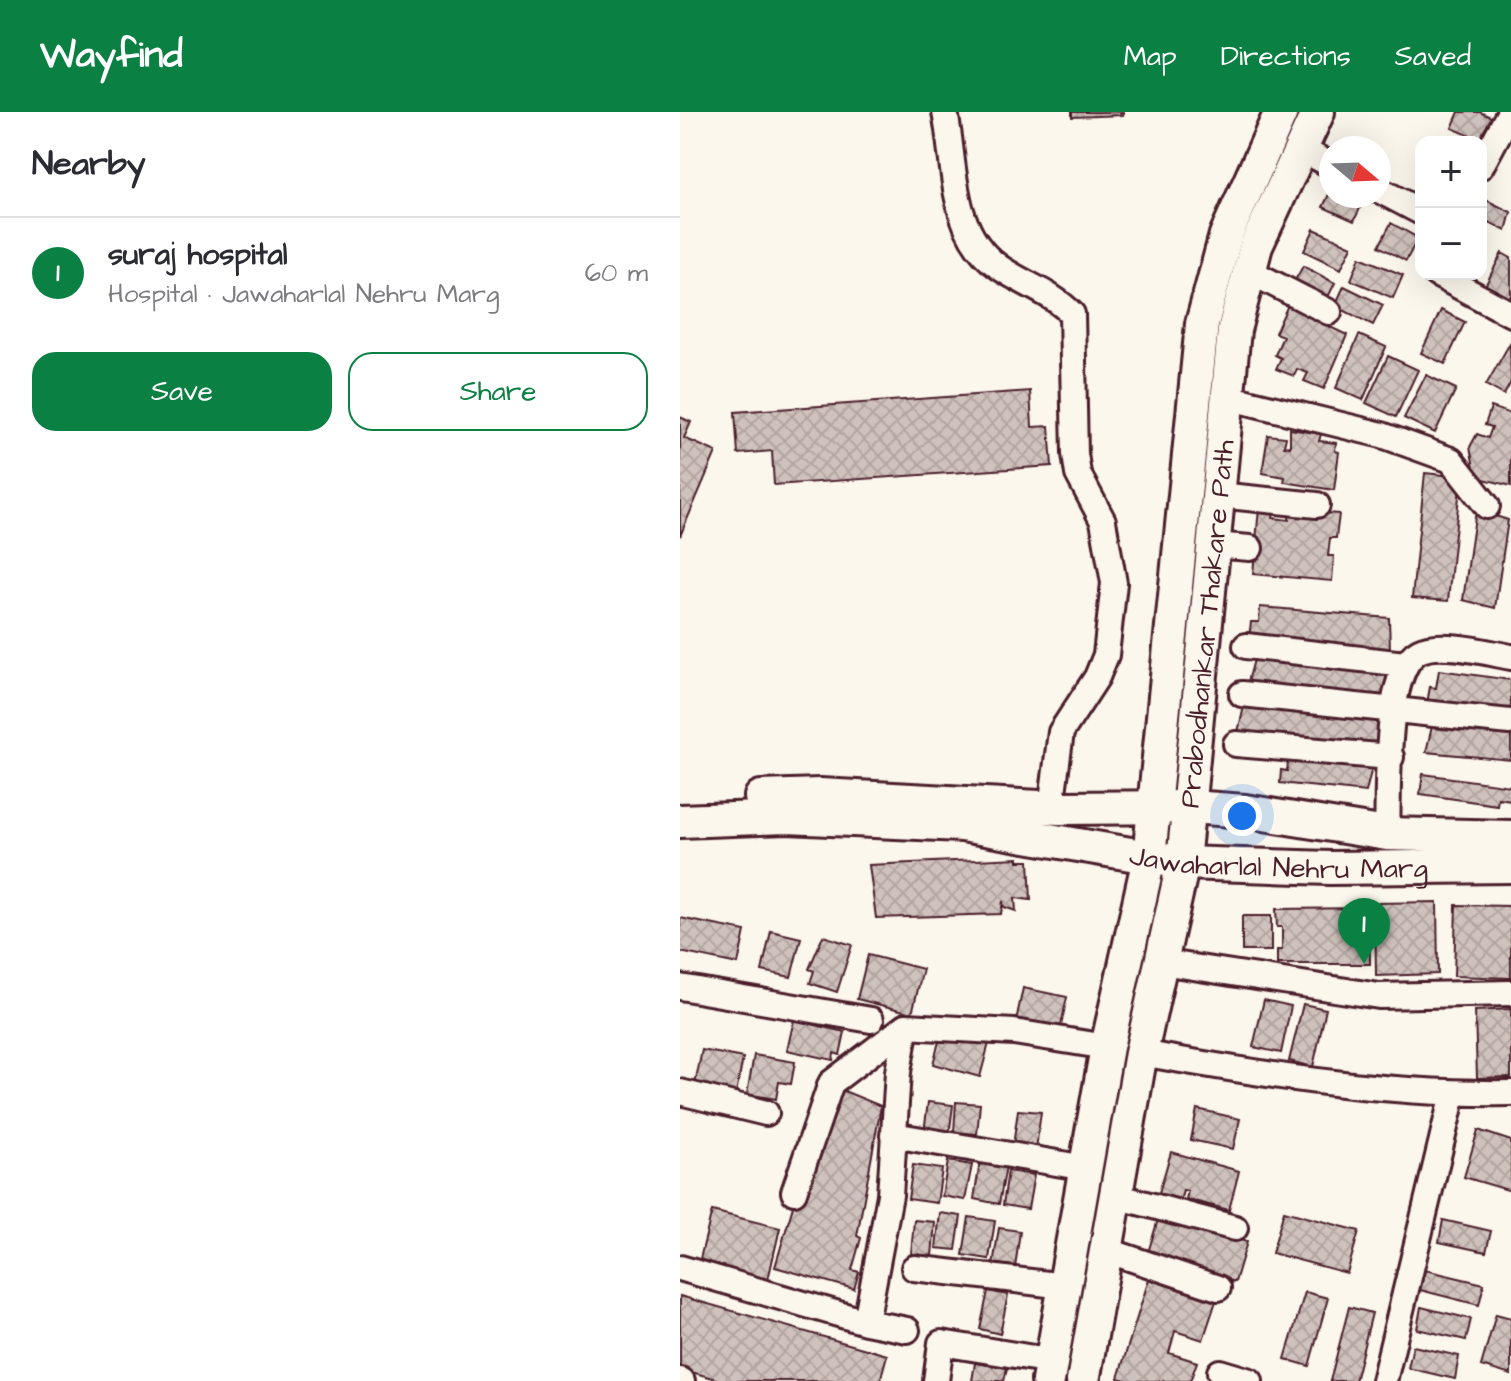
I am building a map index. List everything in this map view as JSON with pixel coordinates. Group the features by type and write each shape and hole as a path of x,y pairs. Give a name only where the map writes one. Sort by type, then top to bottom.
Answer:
{"main road":[{"name":"Prabodhankar Thakare Path","path":"1050,1371 1107,1047 1149,858 1202,324 1226,235 1281,112"},
{"name":"Prabodhankar Thakare Path","path":"1083,1381 1141,1053 1183,863 1191,807 1234,330 1256,246 1318,112"},
{"path":"680,801 820,795 1053,818"},
{"name":"Jawaharlal Nehru Marg","path":"1053,818 1155,805 1245,811 1387,834 1511,837"},
{"path":"680,821 787,817 946,824 1053,818"},
{"name":"Jawaharlal Nehru Marg","path":"1053,818 1149,858 1183,863 1330,868 1511,866"}],"street":[{"path":"945,112 962,221 973,243 996,265 1059,301 1072,314 1078,474 1103,521 1111,552 1114,583 1106,655 1097,677 1061,732 1053,818"},
{"path":"1487,155 1510,112"},
{"path":"1299,148 1319,159"},
{"path":"1391,196 1415,209"},
{"path":"1249,271 1329,312"},
{"path":"1447,280 1511,314"},
{"path":"1227,397 1382,435 1451,460 1487,506"},
{"path":"1218,495 1317,505"},
{"path":"1213,545 1250,548"},
{"path":"1246,646 1405,664"},
{"path":"1387,834 1394,690 1405,664 1420,650 1441,648 1511,657"},
{"path":"1242,694 1510,722"},
{"path":"1236,744 1391,757"},
{"path":"1161,962 1379,996 1511,993"},
{"path":"680,987 871,1020"},
{"path":"866,1322 890,1195 893,1135 906,1026"},
{"path":"794,1192 831,1083 859,1058 906,1026 1014,1032 1107,1047"},
{"path":"1141,1053 1340,1085 1453,1094 1511,1093"},
{"path":"680,1092 766,1113"},
{"path":"1384,1381 1453,1094"},
{"path":"893,1135 1086,1168"},
{"path":"1116,1196 1235,1228"},
{"path":"1106,1250 1218,1288"},
{"path":"680,1268 866,1322 907,1330"},
{"path":"914,1268 1065,1286"},
{"path":"936,1381 941,1343 1050,1371"},
{"path":"1220,1372 1250,1381"}],"building":[{"path":"1072,112 1123,112 1123,115 1072,117"},
{"path":"1459,112 1480,112 1497,120 1487,143 1487,136 1471,136 1452,128"},
{"path":"1487,200 1511,212 1506,231 1487,221"},
{"path":"1325,208 1360,208 1354,221"},
{"path":"1391,223 1415,236 1415,244 1406,261 1379,246"},
{"path":"1314,229 1352,246 1341,269 1304,251"},
{"path":"1502,253 1511,258 1511,299 1485,286"},
{"path":"1360,257 1403,275 1393,298 1351,280"},
{"path":"1303,266 1335,283 1326,301 1293,284"},
{"path":"1344,286 1383,305 1373,325 1335,306"},
{"path":"1288,305 1331,324 1330,327 1347,335 1324,389 1304,381 1308,373 1297,369 1294,376 1276,369 1281,358 1275,355 1283,336 1275,333"},
{"path":"1441,310 1465,322 1445,364 1421,353"},
{"path":"1359,335 1386,347 1363,400 1336,388"},
{"path":"1510,343 1511,382 1504,395 1486,385"},
{"path":"1388,356 1418,370 1396,417 1366,403"},
{"path":"1426,375 1456,389 1435,433 1404,418"},
{"path":"1030,391 1032,427 1049,426 1052,466 774,485 772,451 738,454 735,412"},
{"path":"1491,407 1511,414 1511,486 1476,477 1470,447 1477,434 1488,438 1492,427 1485,425"},
{"path":"680,417 691,422 684,438 716,452 680,536"},
{"path":"1290,429 1321,434 1319,441 1336,443 1335,451 1339,452 1334,490 1284,482 1285,477 1262,473 1268,435 1286,437 1284,446 1290,447"},
{"path":"1425,473 1461,477 1448,601 1412,598"},
{"path":"1259,508 1274,510 1273,518 1289,520 1290,510 1339,514 1336,538 1330,538 1328,556 1334,556 1332,581 1253,574"},
{"path":"1476,510 1508,520 1495,608 1463,600"},
{"path":"1260,607 1389,618 1390,650 1249,637 1251,622 1259,622"},
{"path":"1255,656 1388,671 1388,705 1246,689"},
{"path":"1439,670 1511,680 1511,714 1427,703 1430,687 1436,688"},
{"path":"1246,698 1378,715 1376,750 1238,732"},
{"path":"1433,722 1511,730 1511,760 1426,752"},
{"path":"1289,754 1373,763 1366,792 1280,783 1281,770 1287,771"},
{"path":"1423,774 1511,786 1511,800 1498,798 1497,805 1420,794"},
{"path":"1018,858 1018,861 1029,861 1031,900 1015,898 1016,911 1004,907 1003,901 1001,914 876,918 869,865"},
{"path":"1437,902 1438,974 1376,976 1375,903"},
{"path":"1456,905 1511,906 1511,978 1454,976"},
{"path":"1369,908 1370,964 1277,964 1277,950 1282,950 1282,927 1277,927 1276,909"},
{"path":"1242,916 1271,916 1271,951 1242,951"},
{"path":"680,918 745,931 738,964 680,952"},
{"path":"771,931 801,938 791,977 762,971"},
{"path":"823,936 852,945 837,992 810,983 814,971 809,969"},
{"path":"868,955 923,969 912,1013 857,999"},
{"path":"1023,988 1067,997 1060,1031 1016,1021"},
{"path":"1264,1000 1291,1006 1281,1053 1253,1047"},
{"path":"1303,1004 1326,1009 1313,1067 1289,1061"},
{"path":"1511,1009 1511,1077 1477,1078 1475,1011"},
{"path":"794,1020 845,1032 840,1055 834,1053 833,1060 787,1050"},
{"path":"942,1030 989,1043 980,1077 933,1064"},
{"path":"702,1050 743,1058 736,1093 695,1085"},
{"path":"754,1055 795,1062 791,1084 779,1082 776,1099 747,1094"},
{"path":"834,1087 881,1106 857,1236 861,1238 852,1270 859,1272 854,1289 775,1267 794,1203 800,1204"},
{"path":"928,1102 953,1105 949,1136 924,1132"},
{"path":"956,1102 980,1104 977,1134 954,1132"},
{"path":"1197,1109 1240,1119 1233,1149 1191,1140"},
{"path":"1018,1110 1041,1112 1036,1149 1013,1146"},
{"path":"1478,1130 1511,1141 1511,1191 1464,1177"},
{"path":"1171,1152 1239,1171 1229,1210 1186,1199 1188,1191 1183,1190 1180,1202 1158,1196"},
{"path":"948,1161 972,1165 965,1200 942,1196"},
{"path":"980,1162 1006,1166 999,1204 974,1199"},
{"path":"913,1165 942,1169 937,1203 908,1199"},
{"path":"1008,1171 1034,1175 1028,1209 1003,1205"},
{"path":"712,1211 780,1228 767,1284 698,1267"},
{"path":"1284,1211 1359,1231 1347,1273 1272,1253"},
{"path":"940,1213 961,1216 956,1250 936,1248"},
{"path":"1159,1216 1247,1242 1235,1282 1147,1256"},
{"path":"969,1217 995,1221 989,1259 963,1255"},
{"path":"914,1220 935,1222 932,1256 911,1254"},
{"path":"1443,1220 1491,1231 1486,1252 1439,1242"},
{"path":"999,1228 1020,1231 1015,1268 993,1265"},
{"path":"1425,1270 1484,1284 1479,1305 1420,1290"},
{"path":"1149,1279 1216,1301 1203,1340 1175,1331 1169,1353 1197,1362 1190,1381 1129,1381 1118,1378"},
{"path":"988,1291 1008,1295 1000,1334 980,1329"},
{"path":"1305,1292 1328,1298 1309,1366 1285,1359"},
{"path":"680,1296 887,1355 880,1381 724,1381 680,1369"},
{"path":"1349,1307 1372,1313 1355,1381 1330,1381"},
{"path":"1421,1307 1471,1319 1466,1340 1417,1329"},
{"path":"1496,1314 1511,1318 1511,1375 1481,1366"},
{"path":"1413,1346 1459,1356 1455,1379 1408,1368"},
{"path":"975,1363 1007,1368 1004,1381 972,1381"}],"place":[{"name":"suraj hospital","path":"1364,964"}]}
